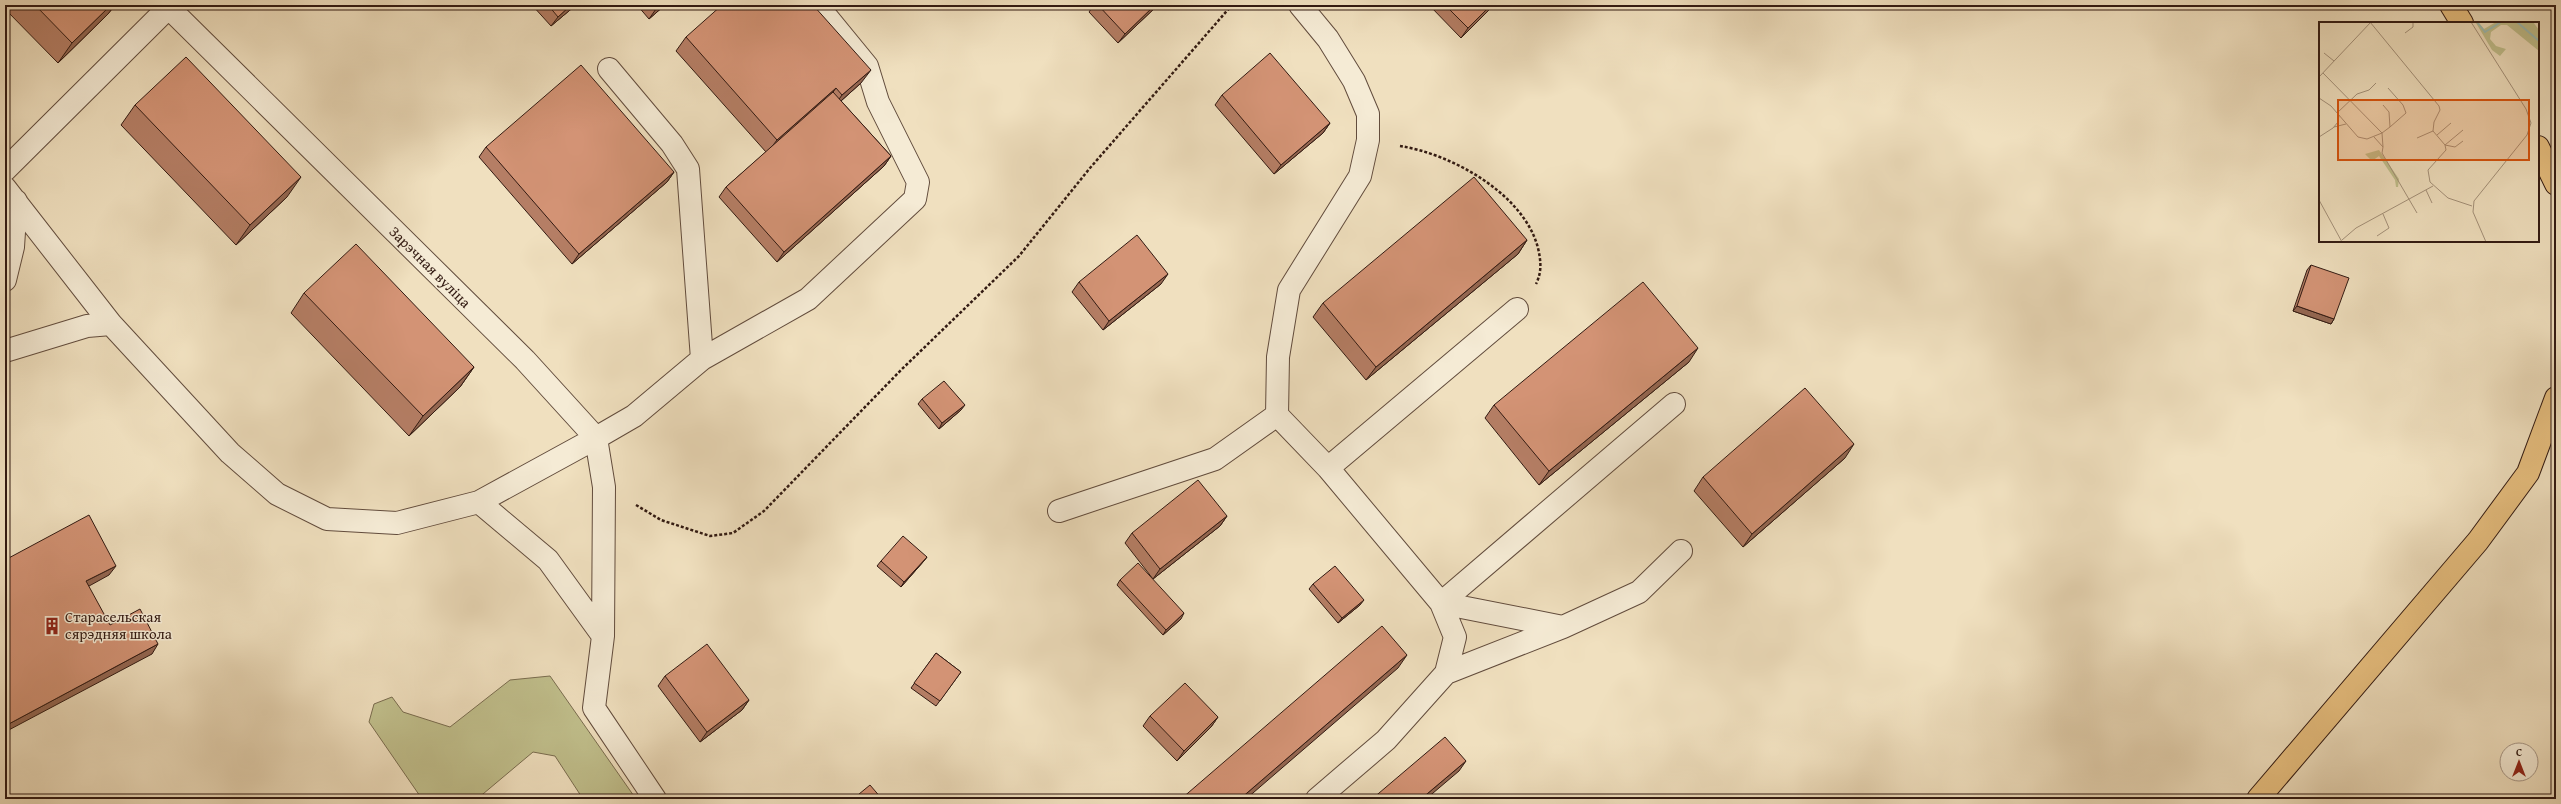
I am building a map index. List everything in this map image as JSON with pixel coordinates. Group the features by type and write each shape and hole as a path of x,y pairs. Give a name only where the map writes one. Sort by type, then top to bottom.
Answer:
{"main road":[{"path":"2451,5 2461,22"},
{"path":"2539,150 2556,184"},
{"path":"2258,799 2478,541 2528,472 2556,398"}],"street":[{"path":"11,194 111,324 230,453 277,494 327,519 397,523 479,502 634,416 702,358 808,299 914,199 918,182 878,102 867,66 817,5"},
{"path":"1300,5 1328,39 1354,81 1368,114 1368,140 1360,176 1289,290 1278,357 1277,415 1328,468 1440,603 1455,637 1446,673"},
{"path":"5,170 169,6"},
{"name":"Зарэчная вуліца","path":"169,6 525,360 596,438"},
{"path":"609,69 672,144 688,168 702,358"},
{"path":"5,280 13,247 11,194"},
{"path":"1328,468 1517,309"},
{"path":"5,350 87,326 111,324"},
{"path":"1440,603 1674,404"},
{"path":"1059,511 1215,459 1277,415"},
{"path":"596,438 604,487 602,636 594,708 655,799"},
{"path":"479,502 548,560 602,636"},
{"path":"1317,799 1386,740 1446,673 1563,627 1639,592 1681,551"},
{"path":"1440,603 1563,627"}],"path":[{"path":"604,487 661,520 710,536 733,533 764,510 901,370 1019,256 1090,168 1232,5"},
{"path":"1368,140 1420,149 1468,170 1505,195 1534,235 1541,263 1537,282 1517,309"}],"shaded area":[{"path":"550,676 636,799 583,799 555,756 533,752 477,799 422,799 369,722 374,704 392,697 403,712 450,727 510,680"}],"building":[{"path":"35,5 111,5 72,43"},
{"path":"548,5 571,5 558,17"},
{"path":"653,5 661,5 656,9"},
{"path":"722,5 813,5 871,70 842,95 836,88 777,140 686,37"},
{"path":"1098,5 1155,5 1125,34"},
{"path":"1445,5 1491,5 1468,28"},
{"path":"1270,53 1330,123 1281,165 1222,95"},
{"path":"186,57 301,177 250,225 135,105"},
{"path":"581,65 674,172 579,254 486,147"},
{"path":"833,92 891,156 784,252 726,187"},
{"path":"1474,177 1527,240 1376,367 1323,303"},
{"path":"1137,235 1168,274 1109,321 1079,282"},
{"path":"356,244 474,367 423,416 304,293"},
{"path":"2311,265 2349,278 2334,319 2297,306"},
{"path":"1643,282 1698,348 1549,471 1494,405"},
{"path":"944,381 965,405 942,423 922,399"},
{"path":"1805,388 1854,444 1752,534 1703,477"},
{"path":"1198,480 1227,516 1160,569 1132,533"},
{"name":"Старасельская сярэдняя школа","path":"89,515 116,566 86,581 110,625 140,609 158,644 5,726 5,560"},
{"path":"903,536 927,557 904,582 881,561"},
{"path":"1138,563 1184,613 1166,630 1120,580"},
{"path":"1335,566 1364,600 1342,618 1313,584"},
{"path":"1382,626 1407,655 1240,799 1181,799"},
{"path":"707,644 749,700 707,732 665,676"},
{"path":"936,653 961,672 940,701 914,683"},
{"path":"1185,683 1218,717 1184,751 1150,716"},
{"path":"1445,737 1466,761 1421,799 1372,799"},
{"path":"870,785 882,799 853,799"}],"place":[{"name":"Старасельская сярэдняя школа","path":"52,626"}]}
